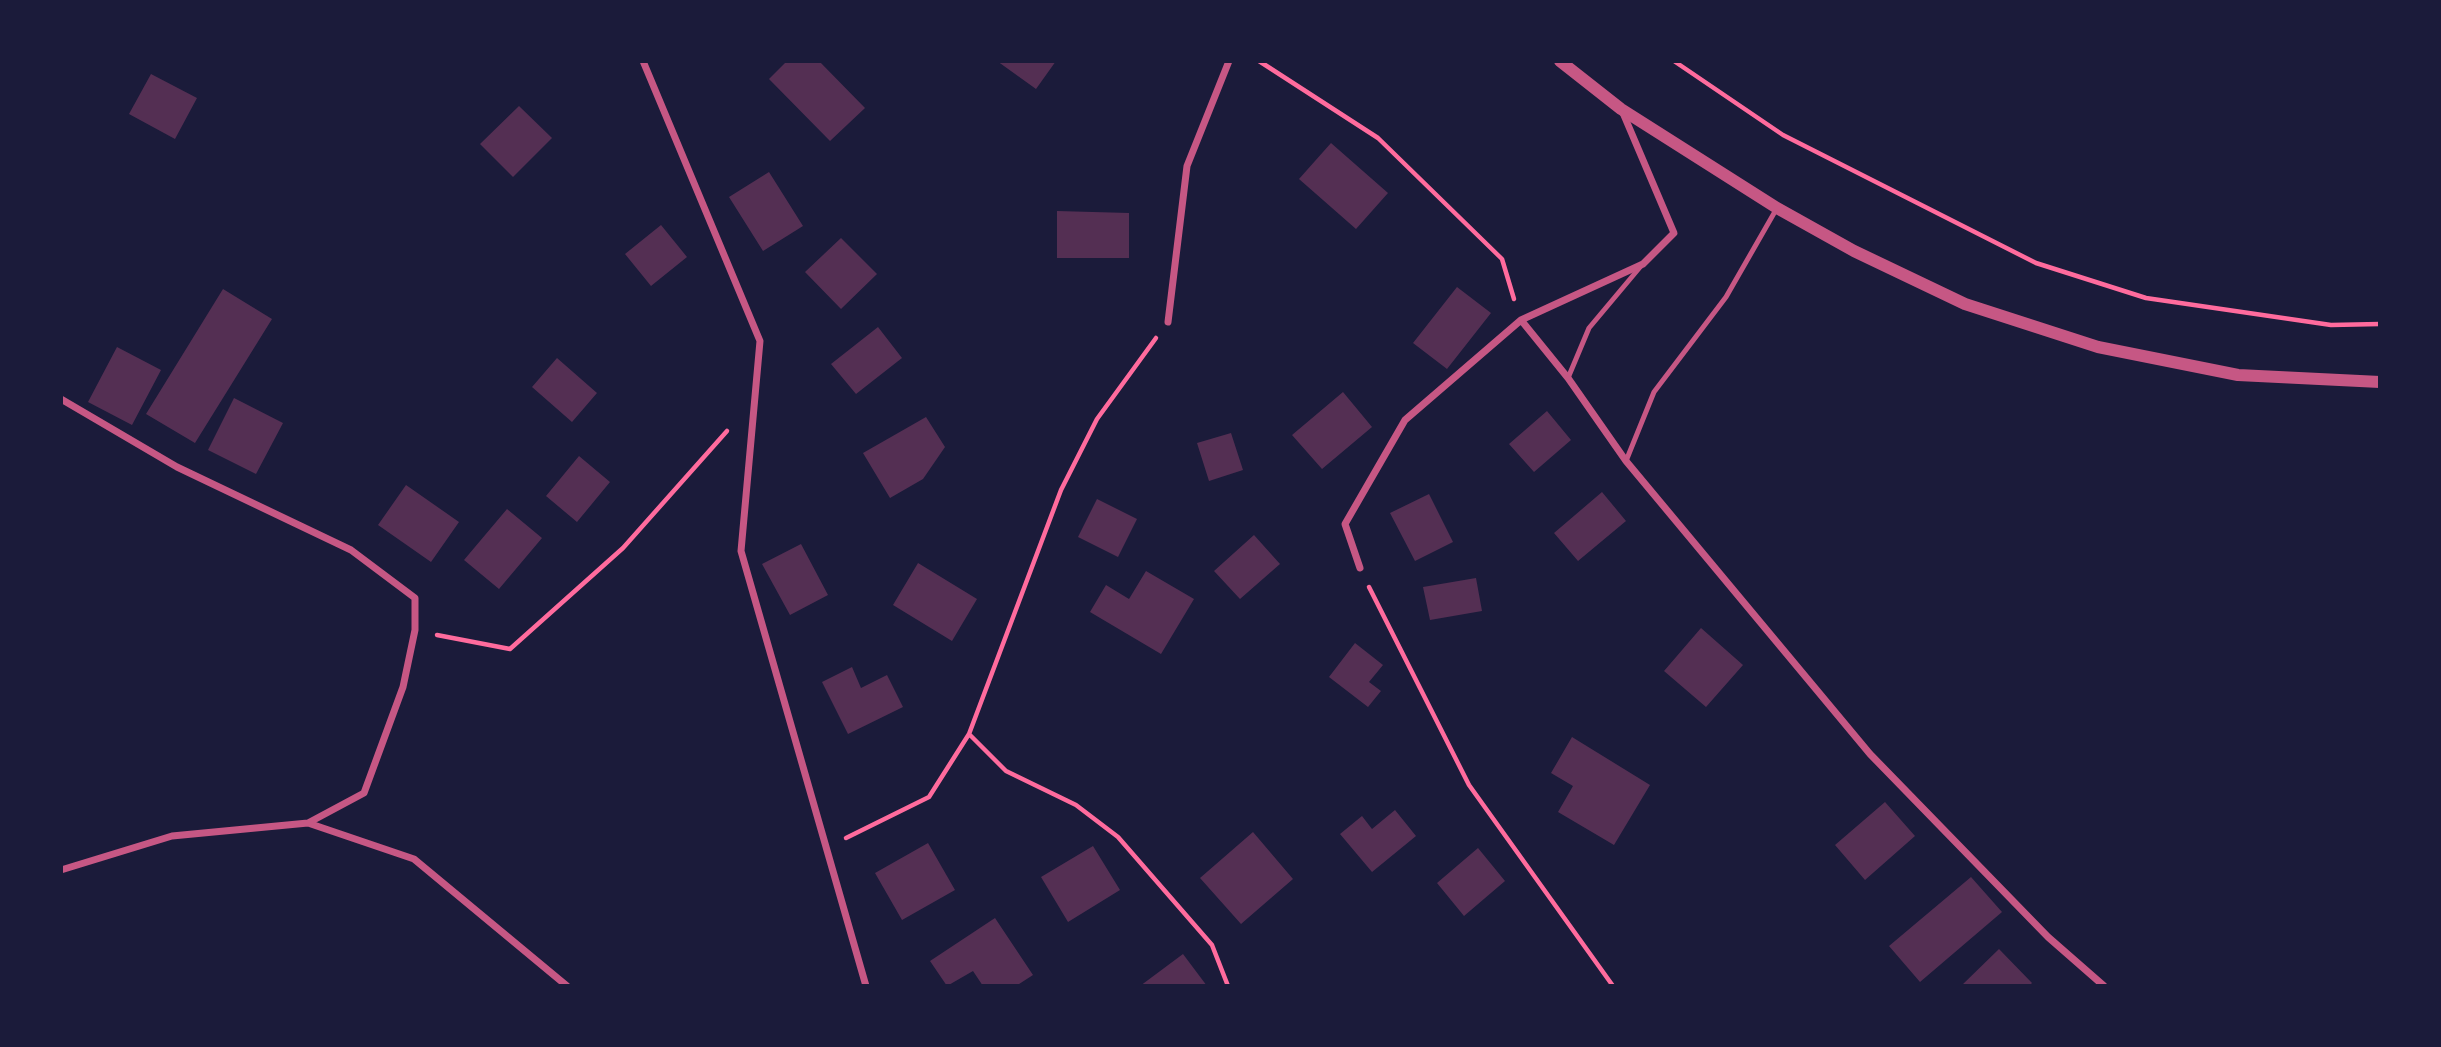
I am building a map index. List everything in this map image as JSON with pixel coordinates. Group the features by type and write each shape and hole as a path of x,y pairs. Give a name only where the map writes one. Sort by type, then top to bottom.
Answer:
{"street":[{"path":"643,61 760,341 741,551 866,986"},
{"path":"1168,322 1187,166 1229,61"},
{"path":"1560,61 1621,109 1777,208 1854,251 1965,304 2098,347 2238,375 2380,382"},
{"path":"1360,568 1345,524 1405,420 1521,320 1643,264 1674,233 1621,109"},
{"path":"1521,320 1568,378 1626,461 1870,754 2048,937 2104,986"},
{"path":"61,399 177,467 351,550 415,598 415,630 403,687 364,793 308,822 172,836 61,870"},
{"path":"308,822 414,859 567,986"}],"lane":[{"path":"1626,461 1654,392 1726,298 1777,208"},
{"path":"1568,378 1589,328 1643,264"}],"path":[{"path":"1259,61 1378,138 1502,259 1521,320"},
{"path":"1674,61 1783,135 2036,263 2146,298 2331,324 2380,324"},
{"path":"827,847 929,797 969,734 1061,490 1097,419 1168,322"},
{"path":"415,630 510,649 623,548 754,400"},
{"path":"1360,568 1469,785 1613,986"},
{"path":"969,734 1006,771 1076,804 1118,837 1212,945 1228,986"}],"building":[{"path":"787,61 819,61 865,108 830,141 769,79"},
{"path":"997,61 1056,61 1036,89"},
{"path":"151,74 197,98 175,139 129,114"},
{"path":"519,106 552,138 513,177 480,144"},
{"path":"1331,143 1388,193 1356,229 1299,179"},
{"path":"769,172 803,226 763,251 729,197"},
{"path":"1057,211 1129,213 1129,258 1057,258"},
{"path":"661,225 687,257 651,286 625,254"},
{"path":"841,238 877,274 841,309 805,272"},
{"path":"1457,287 1491,313 1447,369 1413,343"},
{"path":"223,289 272,319 195,443 146,414"},
{"path":"878,327 902,358 856,394 831,364"},
{"path":"117,347 161,370 132,425 88,402"},
{"path":"557,358 597,393 572,422 532,387"},
{"path":"1343,392 1372,427 1322,469 1292,435"},
{"path":"234,398 283,423 256,474 208,450"},
{"path":"1547,411 1571,440 1534,472 1509,444"},
{"path":"926,417 945,447 923,479 890,498 863,453"},
{"path":"1231,433 1243,470 1209,481 1197,443"},
{"path":"579,456 610,482 577,522 546,496"},
{"path":"406,485 459,522 431,562 378,525"},
{"path":"1602,492 1626,521 1578,561 1554,533"},
{"path":"1429,494 1453,542 1415,561 1390,513"},
{"path":"1097,499 1137,519 1118,557 1078,537"},
{"path":"507,509 542,538 499,589 464,560"},
{"path":"1254,535 1280,564 1240,599 1214,571"},
{"path":"801,544 828,595 790,615 762,564"},
{"path":"918,563 977,599 952,641 893,605"},
{"path":"1146,571 1194,599 1161,654 1090,612 1106,585 1129,599"},
{"path":"1476,578 1482,611 1430,620 1423,587"},
{"path":"1701,628 1743,665 1706,707 1664,671"},
{"path":"1355,643 1383,665 1369,682 1381,691 1368,707 1329,677"},
{"path":"852,667 861,688 887,675 903,707 848,734 822,682"},
{"path":"1572,737 1650,785 1614,845 1558,812 1573,786 1551,773"},
{"path":"1885,802 1915,836 1865,880 1835,845"},
{"path":"1395,810 1416,836 1372,872 1340,834 1362,816 1372,829"},
{"path":"1253,832 1293,879 1241,924 1200,878"},
{"path":"928,843 955,890 902,920 875,873"},
{"path":"1093,846 1120,890 1068,922 1041,877"},
{"path":"1478,848 1505,881 1464,916 1437,883"},
{"path":"1971,877 2002,912 1920,982 1889,946"},
{"path":"995,918 1033,975 1016,986 983,986 973,971 947,986 930,961"},
{"path":"1999,949 2032,983 2029,986 1961,986"},
{"path":"1183,954 1207,986 1140,986"}]}
